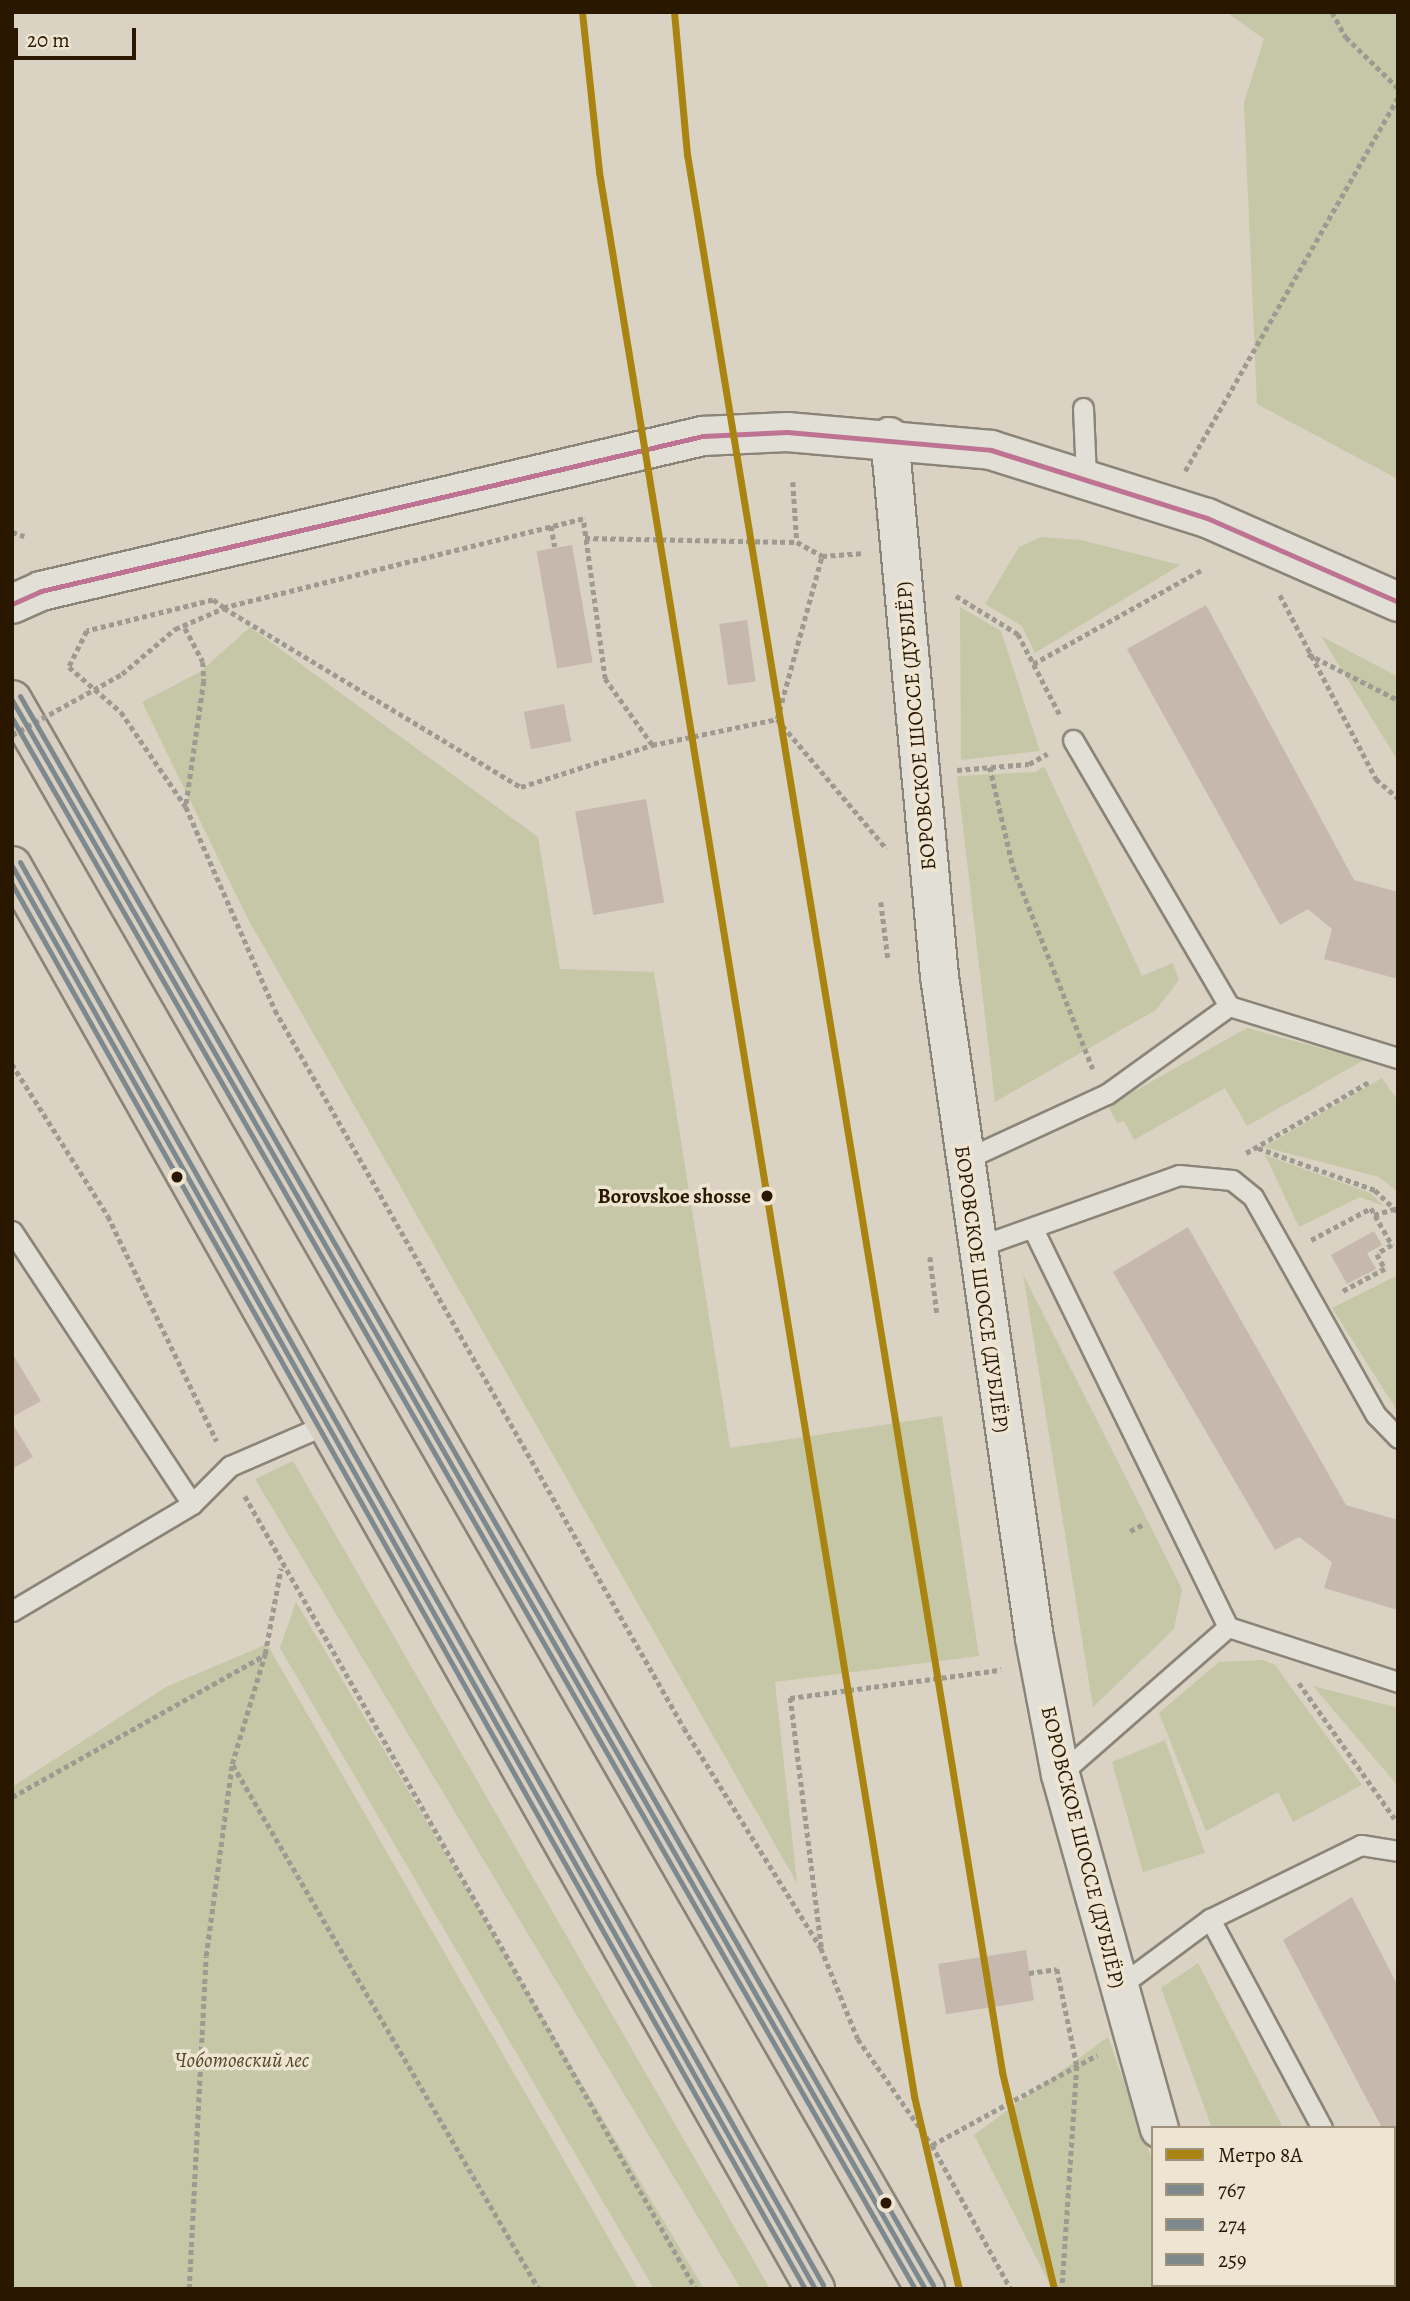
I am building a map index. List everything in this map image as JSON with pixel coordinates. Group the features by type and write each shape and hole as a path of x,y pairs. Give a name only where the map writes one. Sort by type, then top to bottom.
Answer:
{"main road":[{"path":"12,700 925,2289"},
{"path":"12,866 815,2289"}],"street":[{"path":"12,604 41,590 703,436 889,436 991,450 1167,503 1398,602"},
{"name":"БОРОВСКОЕ ШОССЕ (ДУБЛЁР)","path":"889,436 920,773 964,1160 1040,1665 1060,1774 1117,1988 1158,2126"}],"lane":[{"path":"1083,408 1086,477"},
{"path":"1073,740 1229,1006 1398,1058"},
{"path":"964,1160 1107,1094 1229,1006"},
{"path":"977,1247 1034,1231 1179,1175 1208,1174 1232,1180 1253,1197 1376,1415 1398,1438"},
{"path":"12,1231 192,1504"},
{"path":"1034,1231 1228,1627 1398,1682"},
{"path":"12,1611 192,1504 230,1466 327,1424"},
{"path":"1060,1774 1228,1627"},
{"path":"1117,1988 1210,1919 1361,1845 1398,1851"},
{"path":"1210,1919 1321,2126"}],"path":[{"path":"1332,12 1346,37 1398,88"},
{"path":"1167,503 1398,99"},
{"path":"793,482 797,542"},
{"path":"12,736 122,674 185,628 224,608 583,519 605,680 652,746"},
{"path":"551,526 555,547"},
{"path":"12,532 24,536"},
{"path":"585,538 797,542 822,556 863,553"},
{"path":"1277,548 1280,604 1376,779 1398,798"},
{"path":"777,719 822,556"},
{"path":"1033,664 1201,570"},
{"path":"956,596 1018,634 1073,740"},
{"path":"777,719 652,746 521,787 214,600 87,631 69,667 121,712 186,807 275,1010 684,1728 821,1948 858,2039 932,2145 1011,2289"},
{"path":"185,628 203,662 204,681 186,807"},
{"path":"1306,653 1398,700"},
{"path":"777,719 884,848"},
{"path":"920,773 1029,764"},
{"path":"990,767 1013,867 1075,1037"},
{"path":"881,902 888,958"},
{"path":"12,1064 108,1216 281,1567 696,2289"},
{"path":"1208,1174 1382,1075"},
{"path":"1257,1147 1375,1190 1396,1211"},
{"path":"1285,1254 1371,1208 1392,1245 1377,1254 1385,1269 1315,1307"},
{"path":"1374,1215 1396,1211"},
{"path":"930,1257 937,1313"},
{"path":"189,2289 206,1956 232,1765 265,1654 281,1567"},
{"path":"1291,1647 1297,1679 1398,1822"},
{"path":"12,1797 265,1654"},
{"path":"821,1948 790,1698 1040,1665"},
{"path":"232,1765 539,2289"},
{"path":"1029,1973 1057,1969 1077,2066 1062,2289"},
{"path":"932,2145 1131,2038"}],"green space":[{"path":"1226,12 1398,12 1398,479 1257,404 1244,103 1264,39"},
{"path":"1041,537 1081,540 1180,565 1035,653 1022,626 985,604 1019,547"},
{"path":"960,607 1001,631 1040,751 961,760"},
{"path":"250,627 538,837 560,969 654,972 730,1448 942,1416 979,1656 775,1682 797,1883 248,919 142,702 200,672"},
{"path":"1321,636 1398,677 1398,761"},
{"path":"1044,766 1142,976 1173,963 1179,980 1156,1010 995,1102 957,776 1036,772"},
{"path":"1247,1028 1364,1060 1247,1126 1225,1088 1134,1140 1124,1121 1117,1123 1108,1106"},
{"path":"1382,1078 1398,1101 1398,1192 1379,1177 1264,1147"},
{"path":"1265,1155 1370,1193 1384,1206 1360,1197 1299,1227"},
{"path":"1023,1274 1182,1589 1174,1629 1093,1707"},
{"path":"1398,1275 1398,1412 1332,1308"},
{"path":"293,1461 770,2289 741,2289 255,1479"},
{"path":"296,1602 704,2289 654,2289 280,1648"},
{"name":"Чоботовский лес","path":"267,1644 638,2289 12,2289 12,1787 166,1687"},
{"path":"1262,1660 1275,1665 1362,1785 1293,1822 1278,1792 1206,1831 1159,1713 1219,1662"},
{"path":"1313,1686 1398,1708 1398,1786"},
{"path":"1165,1740 1205,1853 1143,1872 1112,1762"},
{"path":"1198,1963 1282,2126 1211,2126 1161,1988"},
{"path":"1108,2037 1151,2157 1151,2287 1198,2289 1052,2289 974,2135"}],"building":[{"path":"572,545 593,662 557,668 537,551"},
{"path":"1206,605 1354,880 1398,892 1398,979 1324,959 1332,929 1308,909 1280,925 1127,649"},
{"path":"747,620 756,681 728,685 719,624"},
{"path":"564,704 571,741 531,749 524,712"},
{"path":"646,799 664,902 593,915 575,812"},
{"path":"1188,1227 1346,1505 1398,1520 1398,1610 1324,1588 1332,1562 1299,1537 1275,1550 1113,1272"},
{"path":"1374,1231 1382,1245 1367,1253 1376,1269 1347,1284 1331,1255"},
{"path":"12,1353 41,1401 12,1417"},
{"path":"12,1423 33,1457 12,1469"},
{"path":"1352,1897 1398,1986 1398,2159 1396,2126 1381,2126 1283,1940"},
{"path":"1026,1950 1034,2000 946,2014 938,1964"}],"metro line":[{"name":"8А","path":"582,12 599,172 914,2096 959,2289"},
{"name":"8А","path":"674,12 687,154 1002,2072 1054,2289"}],"transit line":[{"path":"12,604 41,591 703,436 787,432 991,450 1207,518 1398,602"},
{"name":"259","path":"20,696 933,2285"},
{"name":"767","path":"12,700 925,2289"},
{"name":"274","path":"12,718 915,2289"},
{"name":"259","path":"20,862 823,2285"},
{"name":"767","path":"12,866 815,2289"},
{"name":"274","path":"12,884 805,2289"}],"place":[{"name":"Borovskoe shosse","path":"767,1196"}]}
